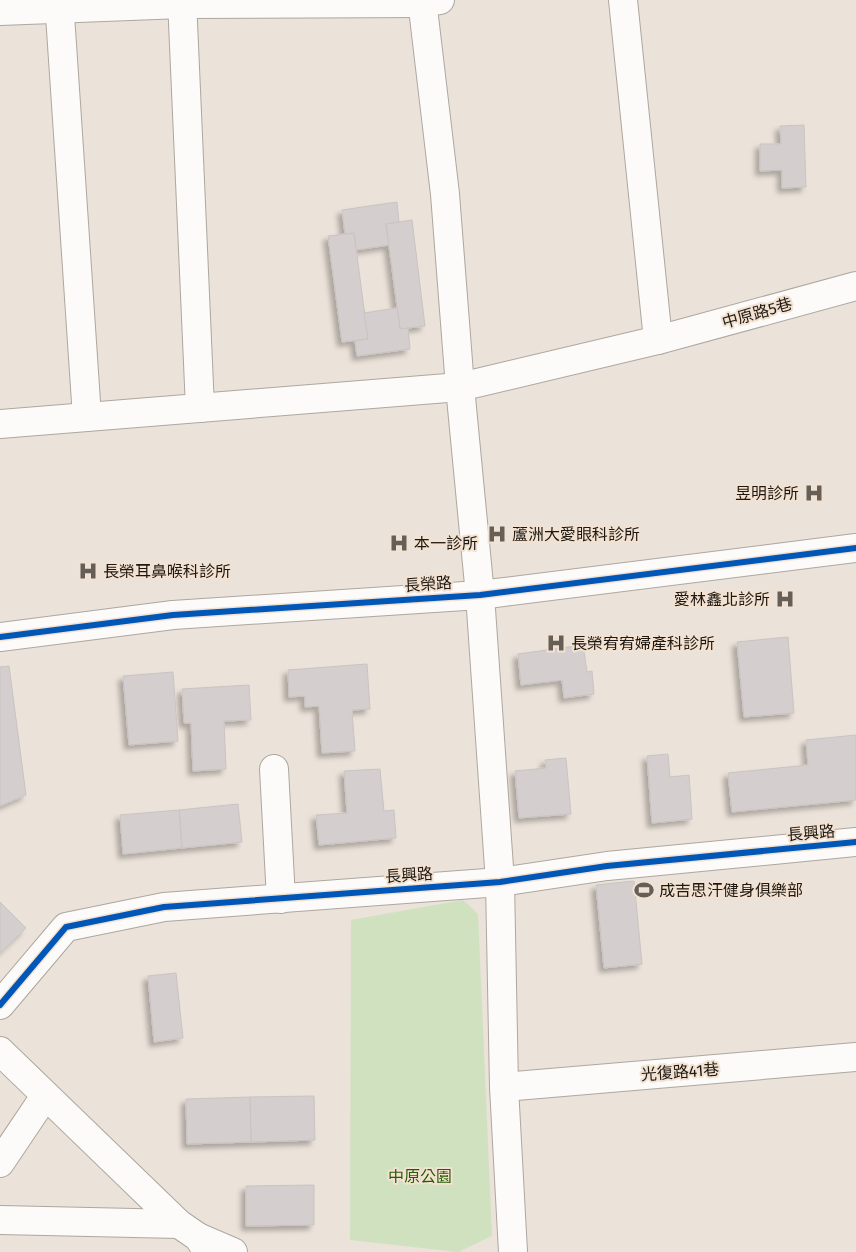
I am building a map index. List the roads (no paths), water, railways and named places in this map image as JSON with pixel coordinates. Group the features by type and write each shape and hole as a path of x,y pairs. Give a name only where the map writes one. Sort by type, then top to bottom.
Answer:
{"street":[{"path":"623,0 658,340"},
{"path":"0,11 59,4 428,1 460,387 480,595 500,882 504,1087 513,1252"},
{"path":"182,2 200,408"},
{"path":"59,4 87,417"},
{"name":"中原路5巷","path":"0,424 460,387 658,340 856,286"},
{"name":"長榮路","path":"0,637 173,615 480,595 856,548"},
{"path":"274,769 281,899"},
{"name":"長興路","path":"0,1004 66,927 164,907 500,882 607,866 856,842"},
{"path":"0,1050 195,1241"},
{"name":"光復路41巷","path":"504,1087 856,1057"},
{"path":"0,1162 46,1096"},
{"path":"0,1220 195,1241 233,1252"}],"place":[{"name":"昱明診所","path":"814,493"},
{"name":"蘆洲大愛眼科診所","path":"497,534"},
{"name":"本一診所","path":"399,543"},
{"name":"長榮耳鼻喉科診所","path":"88,571"},
{"name":"愛林鑫北診所","path":"785,599"},
{"name":"長榮宥宥婦產科診所","path":"556,643"},
{"name":"成吉思汗健身俱樂部","path":"644,890"}],"park label":[{"name":"中原公園","path":"420,1176"}]}
